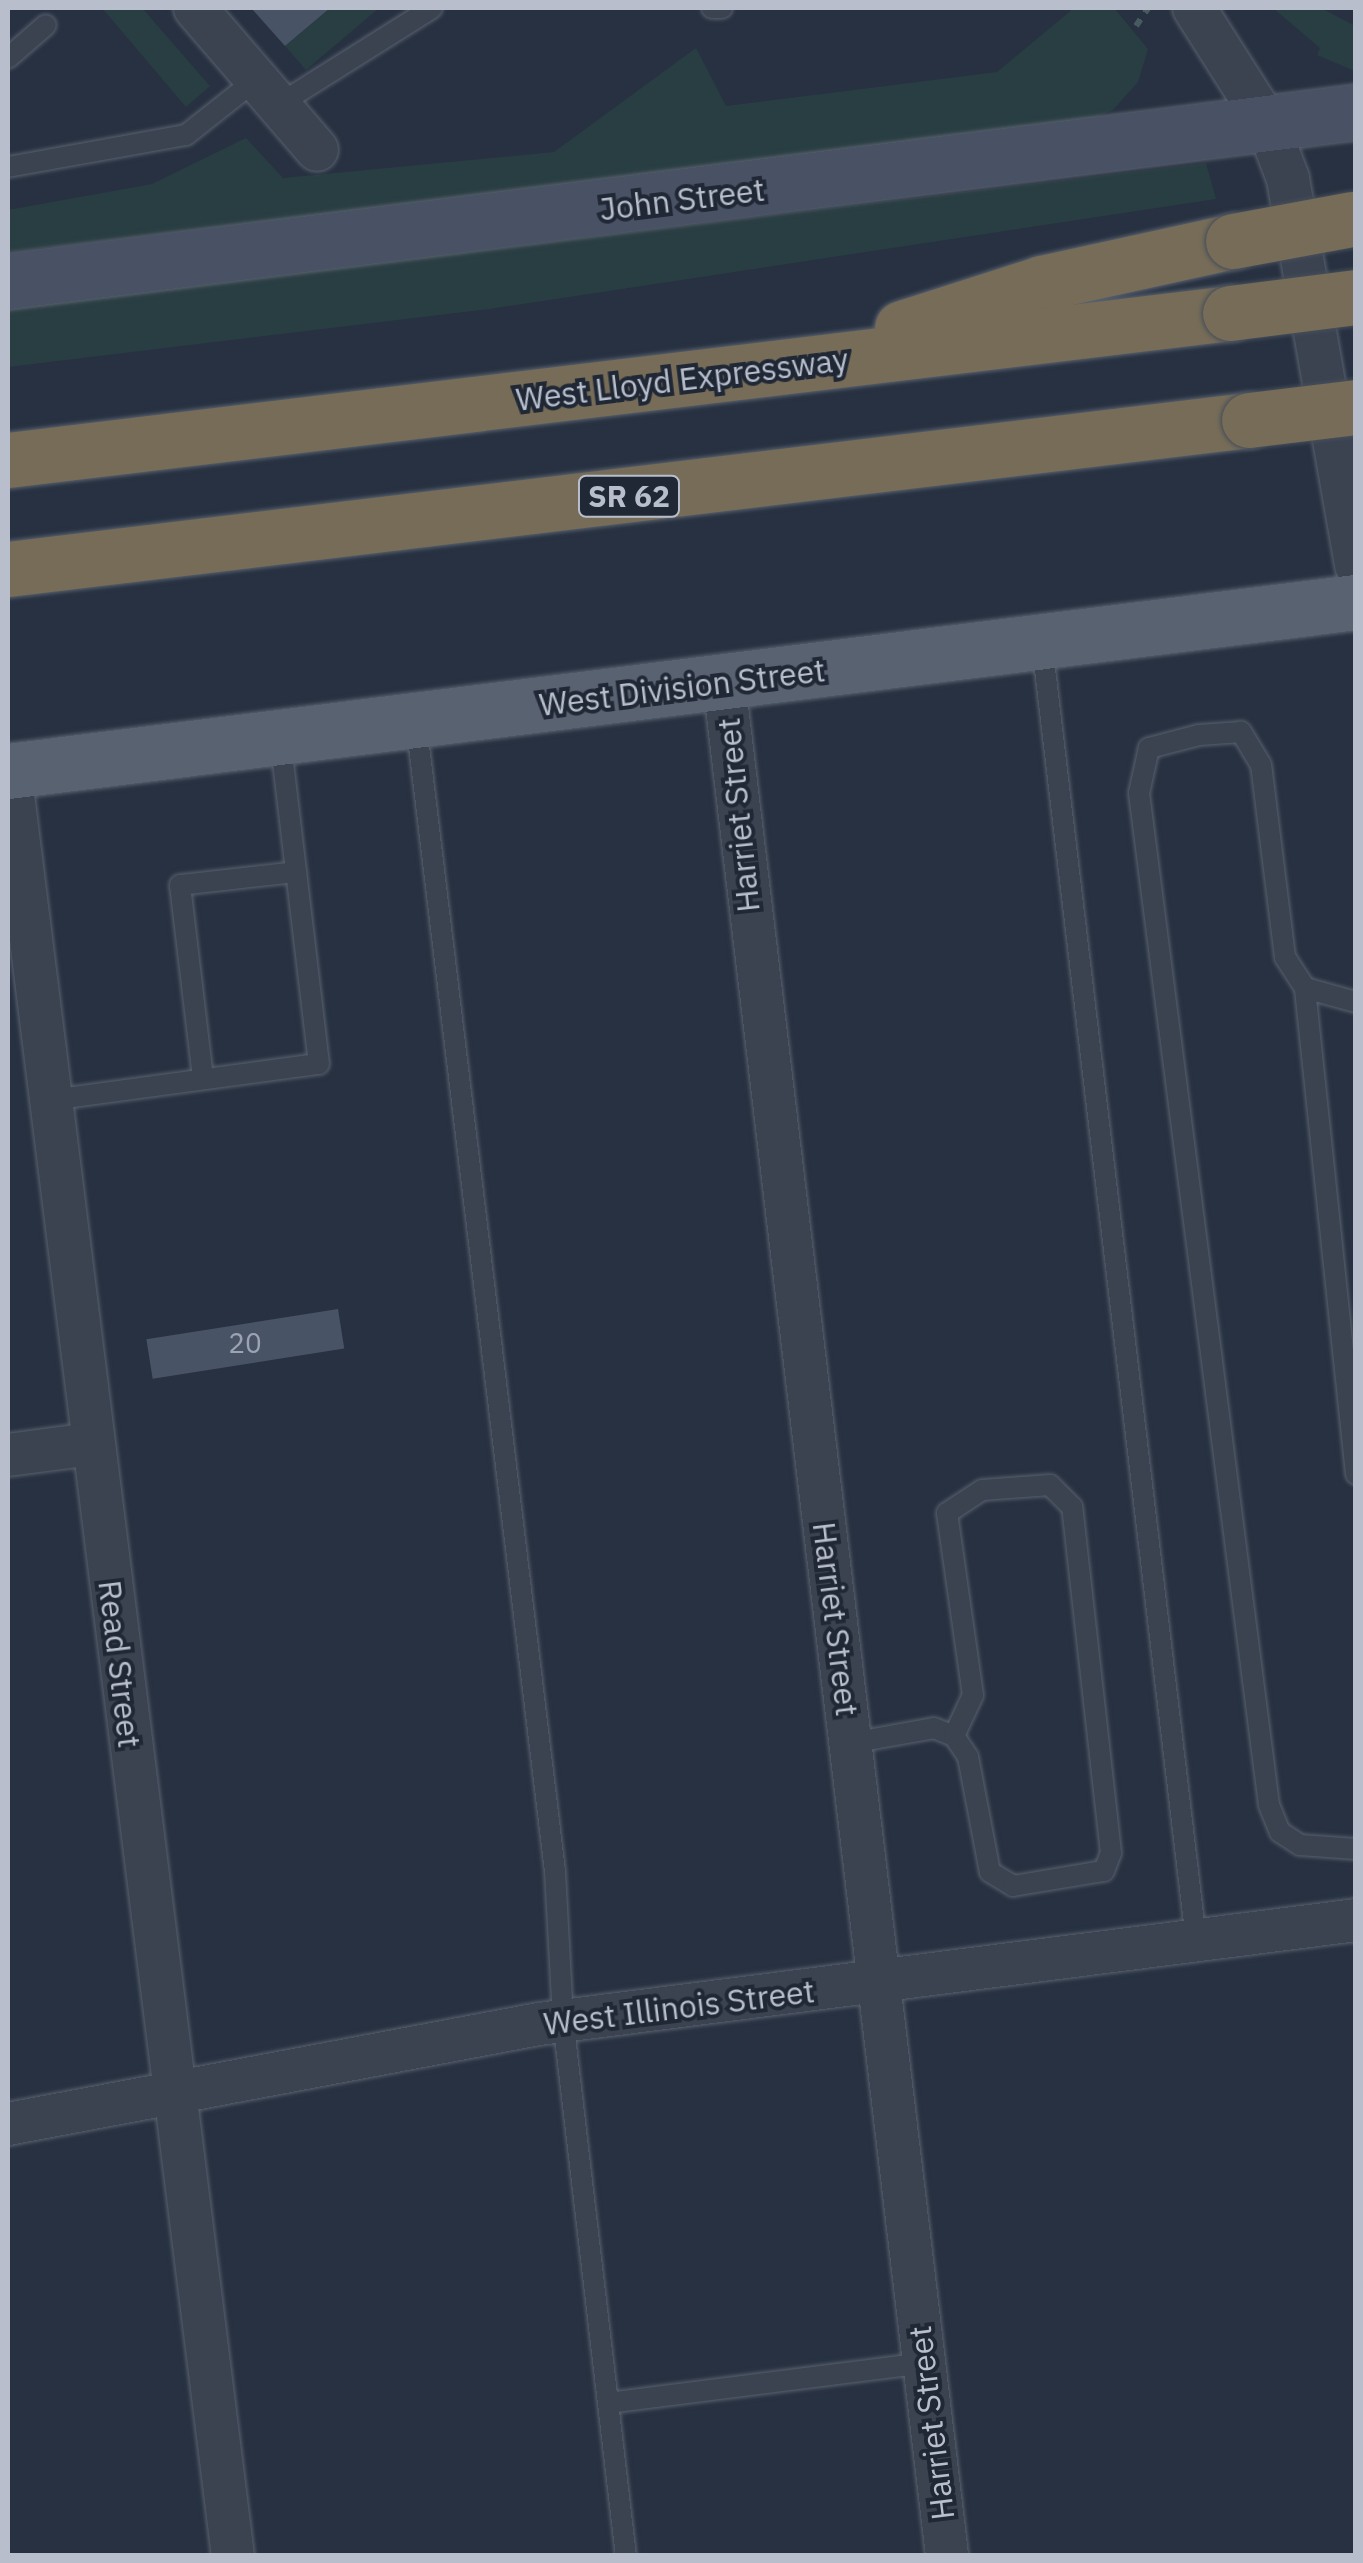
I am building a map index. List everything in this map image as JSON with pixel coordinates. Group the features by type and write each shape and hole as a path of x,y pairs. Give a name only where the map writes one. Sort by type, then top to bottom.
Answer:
{"highway":[{"path":"780,368 1042,282 1354,218"},
{"name":"West Lloyd Expressway","path":"8,460 1356,297"},
{"name":"SR 62","path":"8,569 1356,408"}],"main road":[{"name":"John Street","path":"8,280 1356,112"},
{"name":"West Division Street","path":"9,771 1356,602"}],"street":[{"path":"195,8 317,150"},
{"path":"1194,8 1267,122 1288,178 1343,472 1356,565"},
{"name":"Harriet Street","path":"724,682 948,2556"},
{"name":"Read Street","path":"9,771 233,2556"},
{"path":"8,1455 92,1444"},
{"name":"West Illinois Street","path":"8,2124 563,2020 1356,1920"}],"lane":[{"path":"8,167 186,135 432,8"},
{"path":"712,8 722,8"},
{"path":"8,58 46,26"},
{"path":"1042,642 1196,1939"},
{"path":"416,718 555,1871 563,2020 626,2556"},
{"path":"1355,1462 1305,988 1285,956 1254,740 1213,734 1149,748 1139,793 1270,1805 1280,1832 1300,1845 1356,1849"},
{"path":"50,1100 318,1064 280,736"},
{"path":"204,1078 180,884 296,872"},
{"path":"1305,988 1356,1002"},
{"path":"852,1743 934,1728 954,1736 968,1758 990,1872 1013,1886 1104,1871 1111,1853 1072,1507 1050,1485 982,1490 947,1513 972,1695 954,1736"},
{"path":"608,2403 924,2363"}],"path":[{"path":"1136,26 1148,8"}],"green space":[{"path":"102,8 142,8 210,86 186,107"},
{"path":"330,8 379,8 306,70 285,46"},
{"path":"1074,8 1114,8 1148,49 1138,82 1113,110 1076,126 8,252 8,210 152,184 246,138 283,178 554,152 696,48 726,106 997,72"},
{"path":"1273,8 1321,8 1355,26 1355,71 1317,55 1320,48"},
{"path":"1206,163 1216,199 489,309 8,367 8,307"}],"building":[{"path":"251,8 330,8 285,46"},
{"path":"338,1309 344,1349 153,1379 146,1339"}]}
